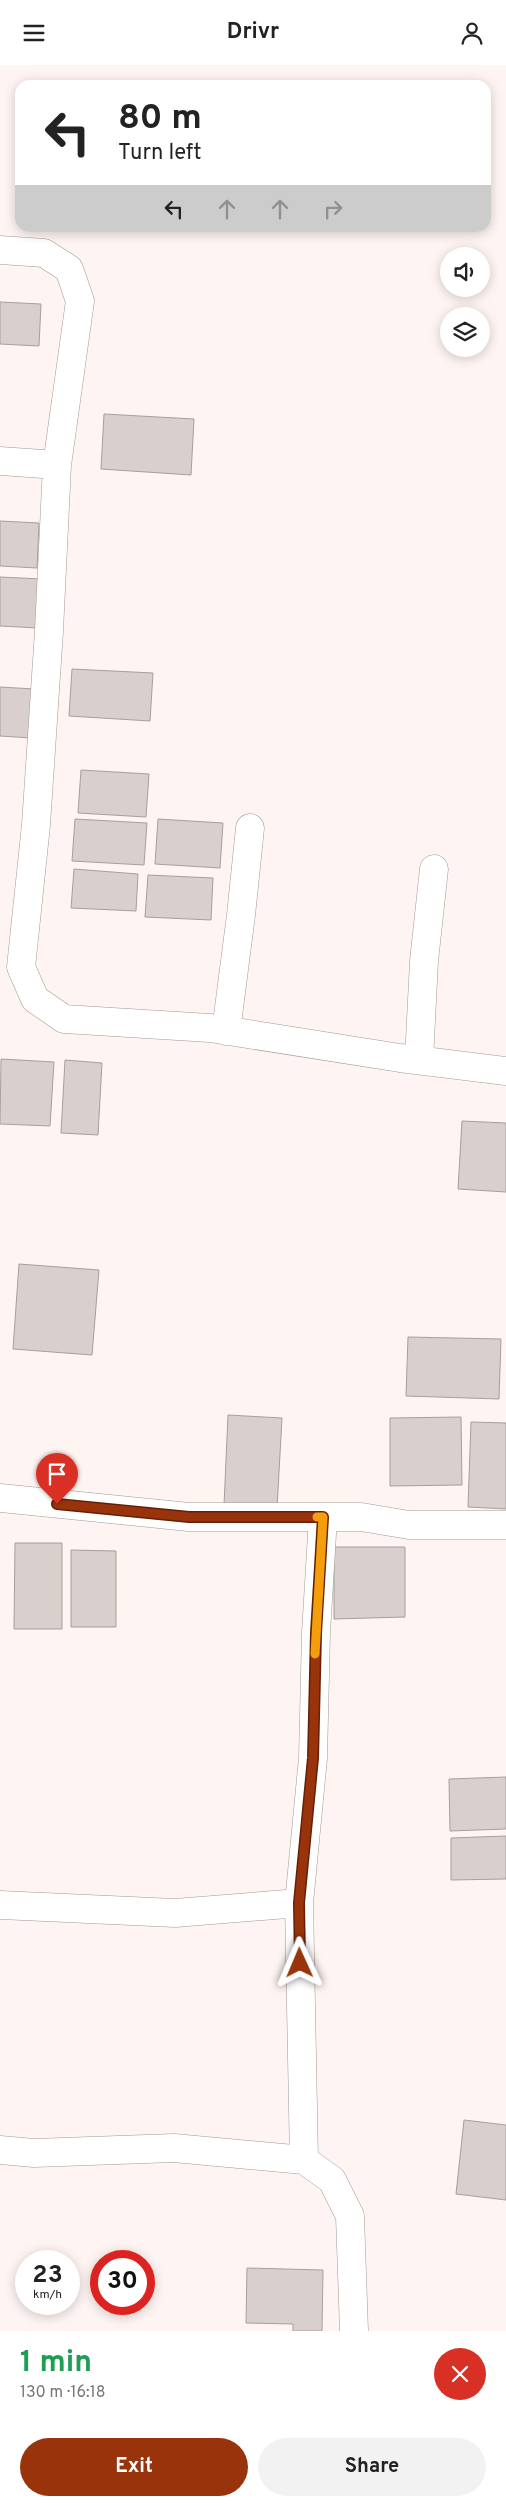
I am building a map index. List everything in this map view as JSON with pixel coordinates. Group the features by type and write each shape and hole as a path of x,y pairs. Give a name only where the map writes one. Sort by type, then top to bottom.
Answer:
{"street":[{"path":"0,250 44,253 69,269 80,301 56,465 50,631 37,815 21,967 35,999 64,1019 226,1031 506,1071"},
{"path":"0,461 56,465"},
{"path":"226,1031 250,828"},
{"path":"419,1060 424,961 434,869"},
{"path":"0,1498 189,1517 361,1517 409,1525 506,1525"},
{"path":"304,2160 299,1903 313,1758 316,1633 323,1517"},
{"path":"0,1905 175,1913 299,1903"},
{"path":"0,2150 34,2153 174,2148 304,2160 332,2180 350,2216 354,2331"}],"building":[{"path":"0,302 41,304 39,346 0,344"},
{"path":"104,414 194,419 191,475 101,469"},
{"path":"0,521 39,523 37,568 0,566"},
{"path":"0,577 41,579 38,628 0,626"},
{"path":"72,669 153,673 150,721 69,716"},
{"path":"0,687 34,689 31,738 0,736"},
{"path":"81,770 149,774 146,817 78,813"},
{"path":"75,819 147,823 144,865 72,861"},
{"path":"158,819 223,823 220,868 155,864"},
{"path":"74,869 138,874 136,911 71,908"},
{"path":"148,875 213,878 211,920 145,917"},
{"path":"1,1059 54,1062 50,1126 0,1124"},
{"path":"65,1060 102,1063 98,1135 61,1133"},
{"path":"462,1121 506,1123 506,1192 458,1189"},
{"path":"19,1264 99,1270 92,1355 13,1349"},
{"path":"408,1337 501,1339 499,1399 406,1396"},
{"path":"228,1415 282,1418 277,1508 224,1505"},
{"path":"461,1417 462,1485 390,1486 390,1418"},
{"path":"471,1422 506,1423 506,1509 468,1507"},
{"path":"15,1543 62,1543 62,1629 14,1629"},
{"path":"334,1547 405,1547 405,1617 334,1619"},
{"path":"71,1550 116,1551 116,1627 71,1627"},
{"path":"506,1777 506,1829 450,1831 449,1779"},
{"path":"506,1836 506,1879 451,1880 451,1838"},
{"path":"464,2120 506,2125 506,2200 456,2194"},
{"path":"247,2268 323,2270 322,2331 293,2331 293,2324 246,2323"}],"slow traffic":[{"path":"315,1654 323,1517 317,1517"}],"route":[{"path":"57,1504 189,1517 323,1517 316,1633 313,1758 299,1903 300,1963"}]}
